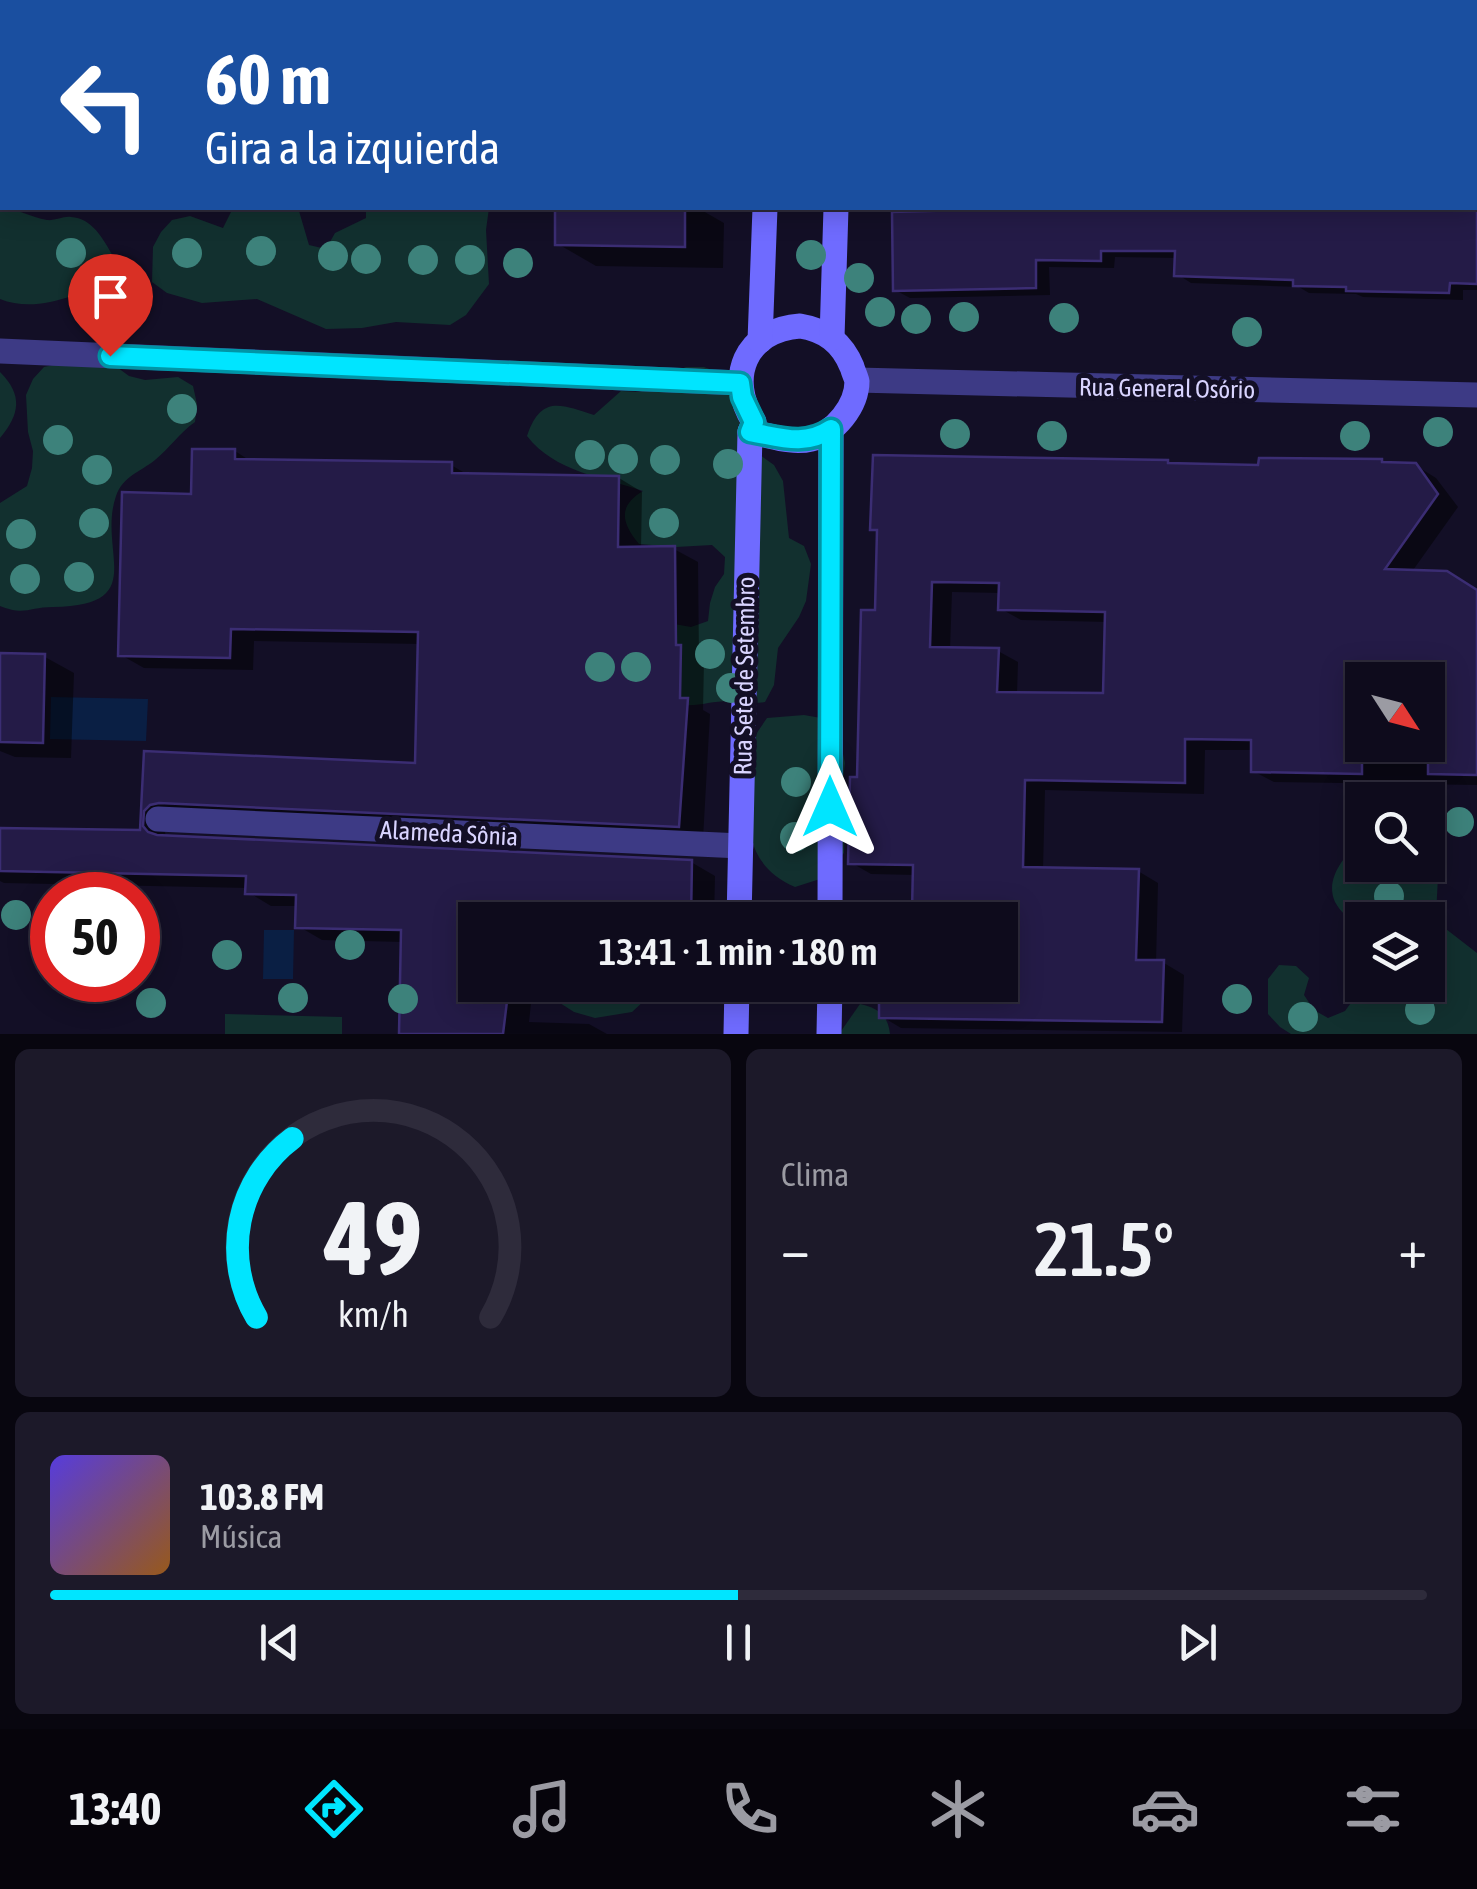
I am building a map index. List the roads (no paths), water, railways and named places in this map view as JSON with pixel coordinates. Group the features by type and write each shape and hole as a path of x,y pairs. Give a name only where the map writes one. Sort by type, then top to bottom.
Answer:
{"main road":[{"path":"760,341 765,210"},
{"path":"832,338 836,210"},
{"path":"800,326 832,338 846,355 857,380 850,405 831,429 813,438 794,441 750,432 754,422 740,383 746,360 760,341 774,331 800,326"},
{"path":"830,902 831,429"},
{"name":"Rua Sete de Setembro","path":"739,902 750,432"},
{"path":"736,1034 737,1002"},
{"path":"830,1002 830,1034"}],"street":[{"path":"0,351 740,383"},
{"name":"Rua General Osório","path":"857,380 1477,395"},
{"name":"Alameda Sônia","path":"158,820 740,846"}],"water":[{"path":"51,697 148,699 146,741 50,739"},
{"path":"264,930 294,930 293,979 263,979"}]}
